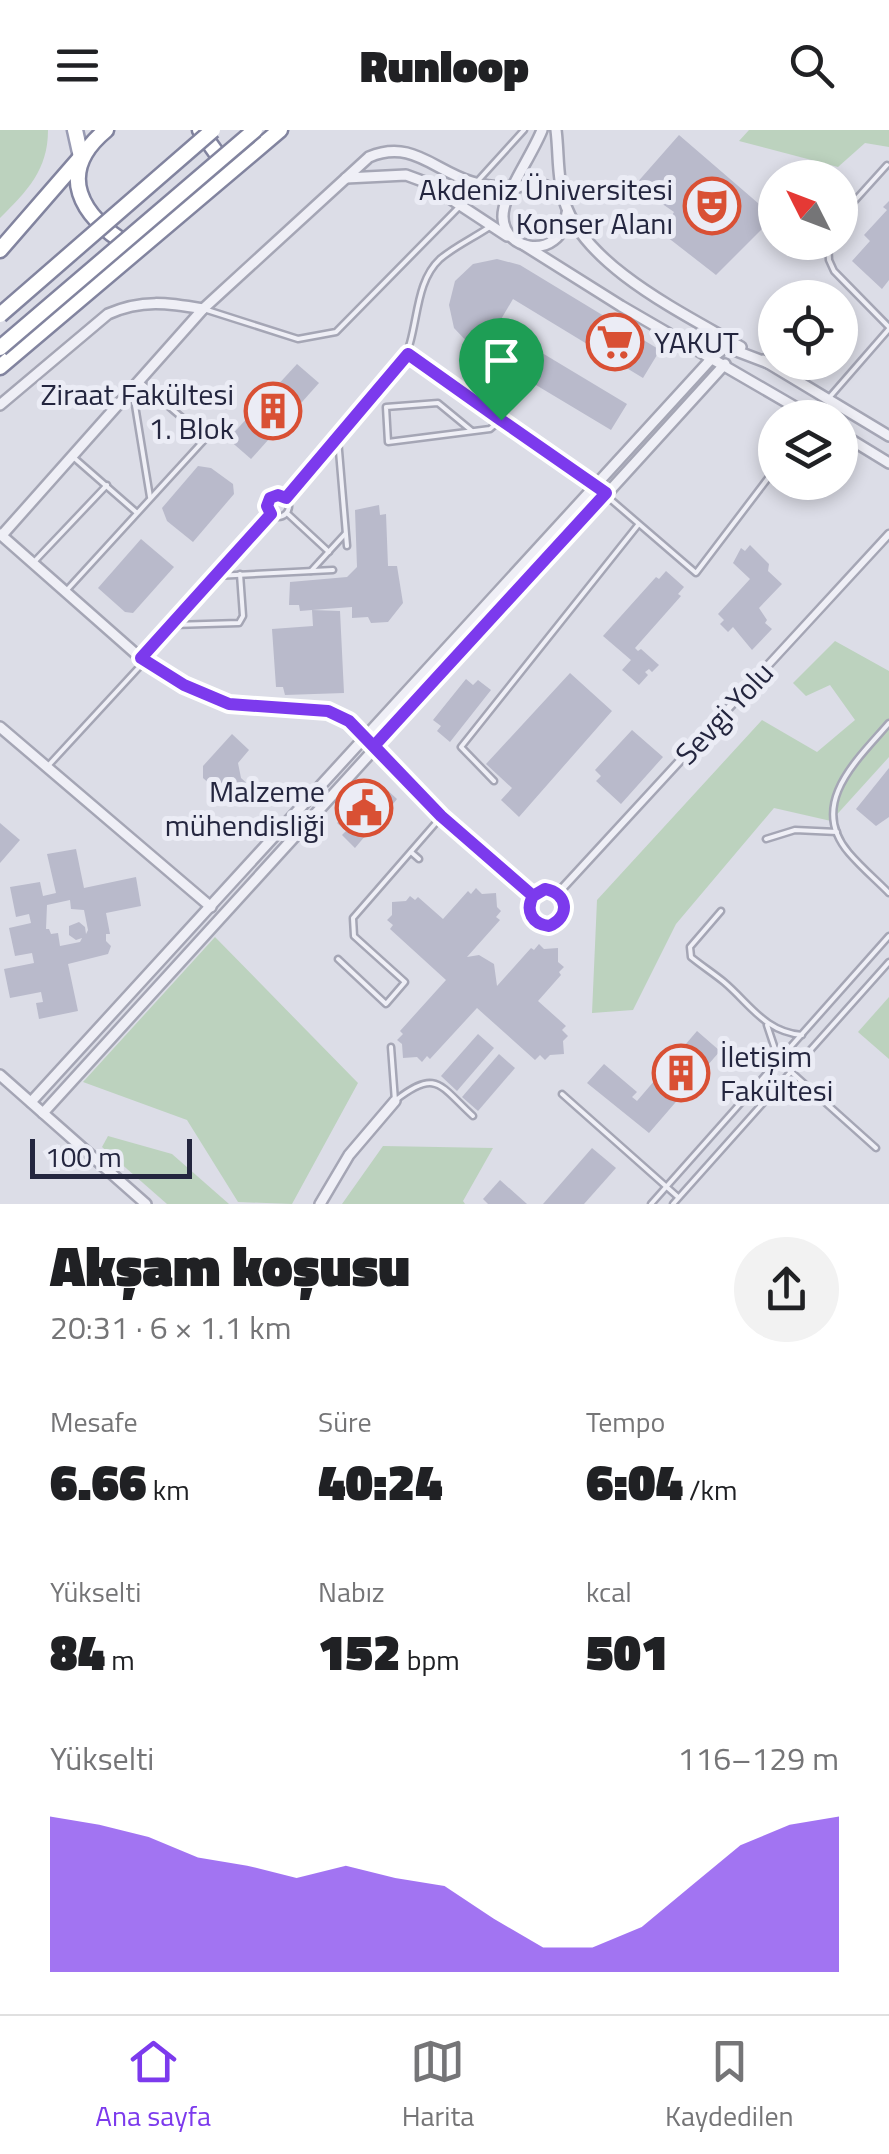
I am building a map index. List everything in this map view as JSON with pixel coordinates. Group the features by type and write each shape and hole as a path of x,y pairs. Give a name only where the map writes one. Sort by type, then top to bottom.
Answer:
{"main road":[{"path":"75,130 80,157 78,186 84,206 107,232 130,246 146,244"},
{"path":"0,250 106,130"},
{"path":"200,130 230,172"},
{"path":"0,314 213,130"},
{"path":"0,348 255,130"},
{"path":"0,367 280,130"}],"street":[{"path":"542,130 502,212 503,223 519,243 534,247 554,241 566,224 556,130"},
{"path":"533,896 441,816 349,721 328,711 229,704 184,685 143,660 2,534 203,309 343,179 386,150 401,150 474,184 515,189 540,183 550,187 581,231 618,272 758,357"},
{"path":"343,179 406,175 425,182 621,306 784,400"},
{"path":"0,406 108,314 128,305 153,301 203,309"},
{"path":"31,1102 713,357 726,347 733,347 758,358"},
{"path":"408,354 595,486"},
{"path":"43,1113 725,364"},
{"path":"796,380 889,436"},
{"path":"858,444 889,463"},
{"name":"Sevgi Yolu","path":"558,893 889,534"},
{"path":"0,727 211,907"},
{"path":"545,889 558,893 563,898 561,919 549,926 536,922 529,909 533,896 545,889"},
{"path":"0,1075 146,1204"},
{"path":"320,1204 350,1156 396,1101"}],"lane":[{"path":"203,309 298,339 336,332 459,207 474,184 524,130"},
{"path":"858,197 887,165"},
{"path":"286,498 408,354 425,282 439,260 492,226"},
{"path":"828,399 889,328 834,271 830,260"},
{"path":"136,384 151,498"},
{"path":"66,591 206,438 136,384"},
{"path":"472,432 438,402 386,408 388,442 472,432 490,429 501,420"},
{"path":"338,439 348,546"},
{"path":"72,456 138,513"},
{"path":"34,562 107,485"},
{"path":"595,486 696,573 758,492"},
{"path":"270,498 286,498 286,513 277,517 271,514 267,506 270,498"},
{"path":"286,513 328,552"},
{"path":"47,767 271,514"},
{"path":"494,781 461,747 638,525"},
{"path":"311,571 346,533"},
{"path":"215,576 333,570"},
{"path":"171,625 238,622 243,616 240,574"},
{"path":"889,723 839,784 834,805 838,832 847,852 889,893"},
{"path":"338,959 386,1004 405,982 354,936 352,927 354,918 441,816"},
{"path":"766,839 795,830 838,832"},
{"path":"411,852 419,859"},
{"path":"721,911 690,947 691,958 721,980 767,1025 787,1034 802,1035"},
{"path":"651,1204 889,936"},
{"path":"672,1204 889,962"},
{"path":"767,1025 779,1061 876,1148"},
{"path":"391,1047 396,1101"},
{"path":"396,1101 415,1086 436,1083 473,1116"},
{"path":"562,1094 678,1198"}],"green space":[{"path":"0,130 48,130 40,168 0,218"},
{"path":"749,130 889,130 889,147 865,143 846,160 811,160 739,141"},
{"path":"835,641 889,671 889,757 831,821 774,808 676,924 633,1010 592,1013 597,900 762,720 817,752 855,720 830,685 806,696 793,683"},
{"path":"215,937 358,1083 292,1204 238,1202 187,1120 83,1082"},
{"path":"889,997 889,1059 858,1032"},
{"path":"108,1136 172,1154 229,1204 167,1204 102,1147"},
{"path":"383,1146 493,1148 463,1201 465,1204 342,1204"}],"building":[{"name":"Akdeniz Üniversitesi Konser Alanı","path":"679,135 758,203 758,233 716,275 662,233 674,212 635,185"},
{"path":"889,201 889,280 882,289 852,261 858,260 858,254 870,241 864,235 887,210 883,207"},
{"name":"YAKUT","path":"497,259 520,265 660,350 643,378 513,299 497,326 627,404 611,430 471,346 454,328 449,305 455,281 473,264"},
{"name":"Ziraat Fakültesi 1. Blok","path":"297,364 319,383 251,459 228,439"},
{"path":"198,466 211,468 233,484 234,494 193,542 167,521 162,508"},
{"path":"379,505 380,515 386,514 388,566 397,566 403,603 388,622 352,618 352,607 300,611 299,605 289,605 290,582 347,577 357,567 355,510"},
{"path":"141,539 174,567 133,613 125,612 98,588"},
{"path":"750,545 782,584 759,608 772,629 752,650 733,627 728,632 720,624 724,620 718,614 750,579 733,563 741,548 745,551"},
{"path":"666,571 684,587 678,594 681,596 635,648 659,665 652,672 645,672 648,675 639,685 622,670 631,660 603,636 656,577 659,579"},
{"path":"312,610 340,611 344,693 285,695 283,687 276,687 272,629 313,626"},
{"path":"570,673 612,711 519,817 501,800 512,788 486,764"},
{"path":"466,679 473,685 478,680 491,690 450,742 437,731 441,726 433,720"},
{"path":"632,730 663,757 621,804 596,781 601,776 595,770"},
{"path":"232,734 249,750 238,763 241,778 251,787 235,806 203,778 203,766"},
{"path":"889,768 889,817 876,826 856,809"},
{"path":"372,783 380,791 384,787 397,799 382,818 377,817 380,820 369,827 355,848 337,823 363,800 360,797"},
{"path":"0,823 20,840 0,863"},
{"path":"76,849 84,888 136,877 141,906 106,913 110,934 106,934 106,941 111,946 108,954 68,964 78,1011 39,1019 36,1003 43,1002 41,992 10,998 4,969 34,963 32,953 15,956 9,928 31,923 29,914 16,917 10,887 40,882 43,896 56,893 47,854","holes":["70,900 71,909 84,910 88,930 86,934 79,922 69,926 69,935 76,940 82,938 80,942 60,946 58,933 51,934 46,929 47,905"]},
{"path":"476,888 482,894 496,893 501,911 496,917 500,920 467,957 479,955 494,964 497,986 531,948 534,950 539,944 544,949 558,948 558,962 564,967 561,975 538,1001 566,1026 562,1030 568,1036 563,1041 564,1054 550,1055 545,1060 540,1055 535,1060 477,1008 430,1059 427,1056 422,1062 417,1057 403,1058 402,1044 397,1040 403,1034 400,1031 446,980 390,929 393,925 387,920 392,915 392,902 418,897 443,919 468,891 471,894"},
{"name":"İletişim Fakültesi","path":"697,1031 720,1051 649,1133 587,1083 604,1064 637,1092 632,1097 637,1101"},
{"path":"478,1034 494,1048 457,1091 441,1076"},
{"path":"499,1054 515,1068 478,1111 462,1097"},
{"path":"592,1148 616,1168 584,1204 543,1204"},
{"path":"500,1180 527,1204 488,1204 483,1199"}],"place":[{"name":"Akdeniz Üniversitesi Konser Alanı","path":"712,206"},
{"name":"YAKUT","path":"615,342"},
{"name":"Ziraat Fakültesi 1. Blok","path":"273,411"},
{"name":"Malzeme mühendisliği","path":"364,808"},
{"name":"İletişim Fakültesi","path":"681,1073"}],"route":[{"path":"501,420 408,354 286,498 270,498 267,510 271,514 141,658 184,685 229,704 328,711 349,721 441,816 533,896 545,889 563,898 561,919 549,926 531,916 533,896 441,816 374,746 606,493 501,420"}]}
